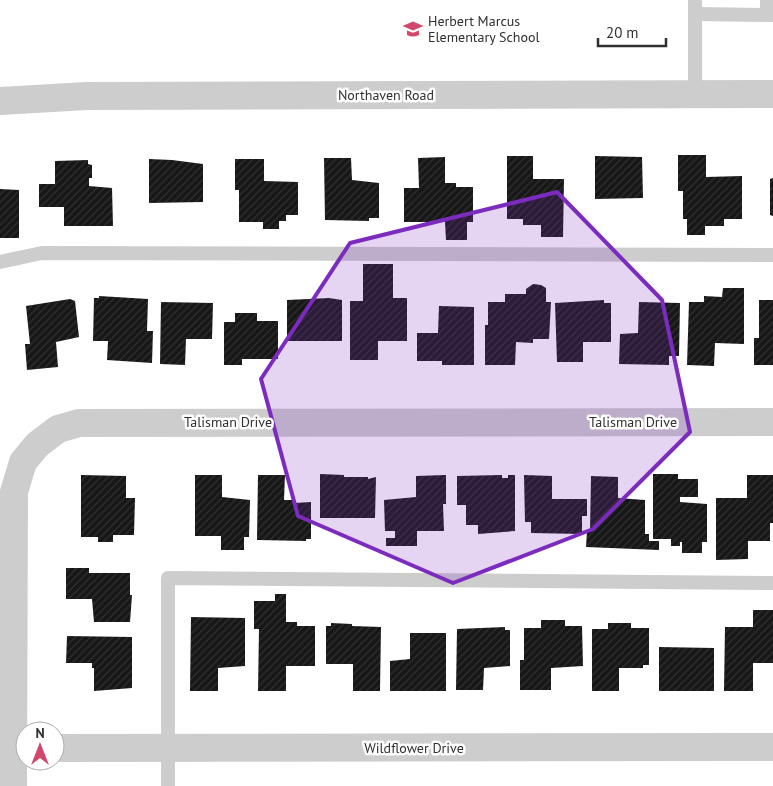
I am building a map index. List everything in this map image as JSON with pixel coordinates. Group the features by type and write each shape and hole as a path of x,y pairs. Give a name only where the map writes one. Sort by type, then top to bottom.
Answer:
{"street":[{"name":"Northaven Road","path":"0,101 87,96 773,94"},
{"name":"Talisman Drive","path":"18,721 14,492 23,462 37,445 58,429 79,422 773,422"},
{"name":"Wildflower Drive","path":"65,748 773,747"},
{"name":"Talisman Drive","path":"14,786 16,771"}],"lane":[{"path":"695,0 695,95"},
{"path":"695,14 770,15 767,0"},
{"path":"0,262 42,253 773,255"},
{"path":"168,786 168,578 773,583"}],"highlighted area":[{"path":"557,192 662,300 690,432 593,529 453,583 298,516 261,379 350,243"}],"building":[{"path":"678,155 706,155 706,177 742,176 742,219 724,219 724,226 705,226 705,235 687,235 687,219 683,219 683,191 678,191"},
{"path":"507,156 533,156 533,179 564,179 563,237 541,237 541,225 523,225 523,219 507,219"},
{"path":"595,156 642,157 643,198 595,199"},
{"path":"445,157 445,183 456,183 456,187 473,187 473,222 467,222 467,240 446,240 445,222 404,222 404,188 419,188 418,158"},
{"path":"324,158 351,158 352,180 379,183 379,218 369,218 369,221 325,220"},
{"path":"149,159 203,164 203,202 149,203"},
{"path":"235,159 264,159 264,181 298,182 298,215 286,215 286,221 279,221 279,229 263,229 263,222 239,222 239,190 235,190"},
{"path":"88,160 88,164 92,165 92,178 89,178 89,186 112,188 113,226 64,226 64,207 39,207 39,184 55,184 55,161"},
{"path":"773,178 773,216 770,215 770,179"},
{"path":"0,189 19,190 19,238 0,238"},
{"path":"363,264 393,264 393,298 407,298 407,341 378,341 378,360 350,360 350,301 363,301"},
{"path":"533,284 546,288 546,302 551,302 549,339 533,339 533,343 516,342 515,365 485,365 485,325 488,325 488,302 505,302 505,294 526,294 526,289"},
{"path":"723,288 744,288 744,344 715,343 714,366 687,365 689,302 704,302 704,296 722,297"},
{"path":"99,296 148,299 147,331 153,331 152,363 107,360 108,341 93,341 94,298 99,298"},
{"path":"329,298 342,300 342,341 287,341 287,300"},
{"path":"70,299 75,301 79,337 56,342 58,367 27,370 25,344 30,344 26,306"},
{"path":"604,300 604,303 611,303 611,342 583,342 583,362 557,362 555,303"},
{"path":"759,300 773,300 773,365 754,365 754,338 759,338"},
{"path":"161,302 213,303 212,339 186,339 185,365 160,364"},
{"path":"639,302 680,303 679,356 669,356 669,365 619,364 620,334 638,333"},
{"path":"439,306 474,307 474,365 442,365 442,361 417,361 417,333 438,333"},
{"path":"235,313 257,313 257,321 278,321 278,359 242,359 242,365 224,365 224,322 235,322"},
{"path":"320,474 368,477 368,479 376,477 375,518 320,518"},
{"path":"653,474 678,474 678,479 698,479 698,497 680,497 680,502 707,504 707,542 702,542 702,553 682,553 682,542 680,542 680,546 671,546 671,539 653,539"},
{"path":"81,475 126,476 126,498 135,498 134,535 113,535 113,542 98,542 98,537 81,537"},
{"path":"195,475 222,475 222,497 250,500 249,537 244,537 244,550 221,550 221,536 195,536"},
{"path":"258,475 285,475 284,500 294,500 294,503 311,502 311,539 306,539 306,541 257,540"},
{"path":"446,475 446,504 443,504 444,531 417,531 417,546 386,546 386,538 395,538 395,531 385,531 384,500 416,497 416,476"},
{"path":"502,475 502,478 508,478 508,475 515,475 515,531 478,534 478,525 466,525 466,505 457,505 457,476"},
{"path":"524,475 552,476 552,499 587,499 587,516 582,516 582,534 531,533 531,522 525,522"},
{"path":"747,475 773,475 773,523 770,523 770,541 748,541 748,559 716,560 716,498 747,498"},
{"path":"591,476 618,477 618,498 645,500 645,534 649,534 649,541 659,541 659,550 586,547 587,531 590,531"},
{"path":"66,568 89,568 89,573 130,573 130,595 132,595 130,622 94,622 92,599 66,599"},
{"path":"275,594 286,594 286,622 297,622 297,626 315,626 315,666 286,666 286,691 258,691 259,629 254,629 254,601 275,601"},
{"path":"753,610 773,610 773,663 753,663 753,691 724,691 725,627 753,627"},
{"path":"191,617 245,618 245,666 218,668 218,691 190,691"},
{"path":"541,620 565,620 565,626 582,626 583,666 551,668 551,690 520,690 520,660 524,660 524,628 541,628"},
{"path":"331,623 381,627 380,691 353,691 353,664 326,664 326,626 331,626"},
{"path":"608,623 631,623 631,628 649,628 649,665 643,665 643,668 619,668 619,691 592,691 592,629 608,629"},
{"path":"505,627 505,630 510,630 510,666 484,668 483,690 456,690 457,629"},
{"path":"410,633 446,633 446,691 390,691 390,661 410,659"},
{"path":"67,636 132,637 132,688 94,691 94,668 92,668 92,663 66,663"},
{"path":"659,647 714,648 714,691 659,691"}],"place":[{"name":"Herbert Marcus Elementary School","path":"413,29"}]}
